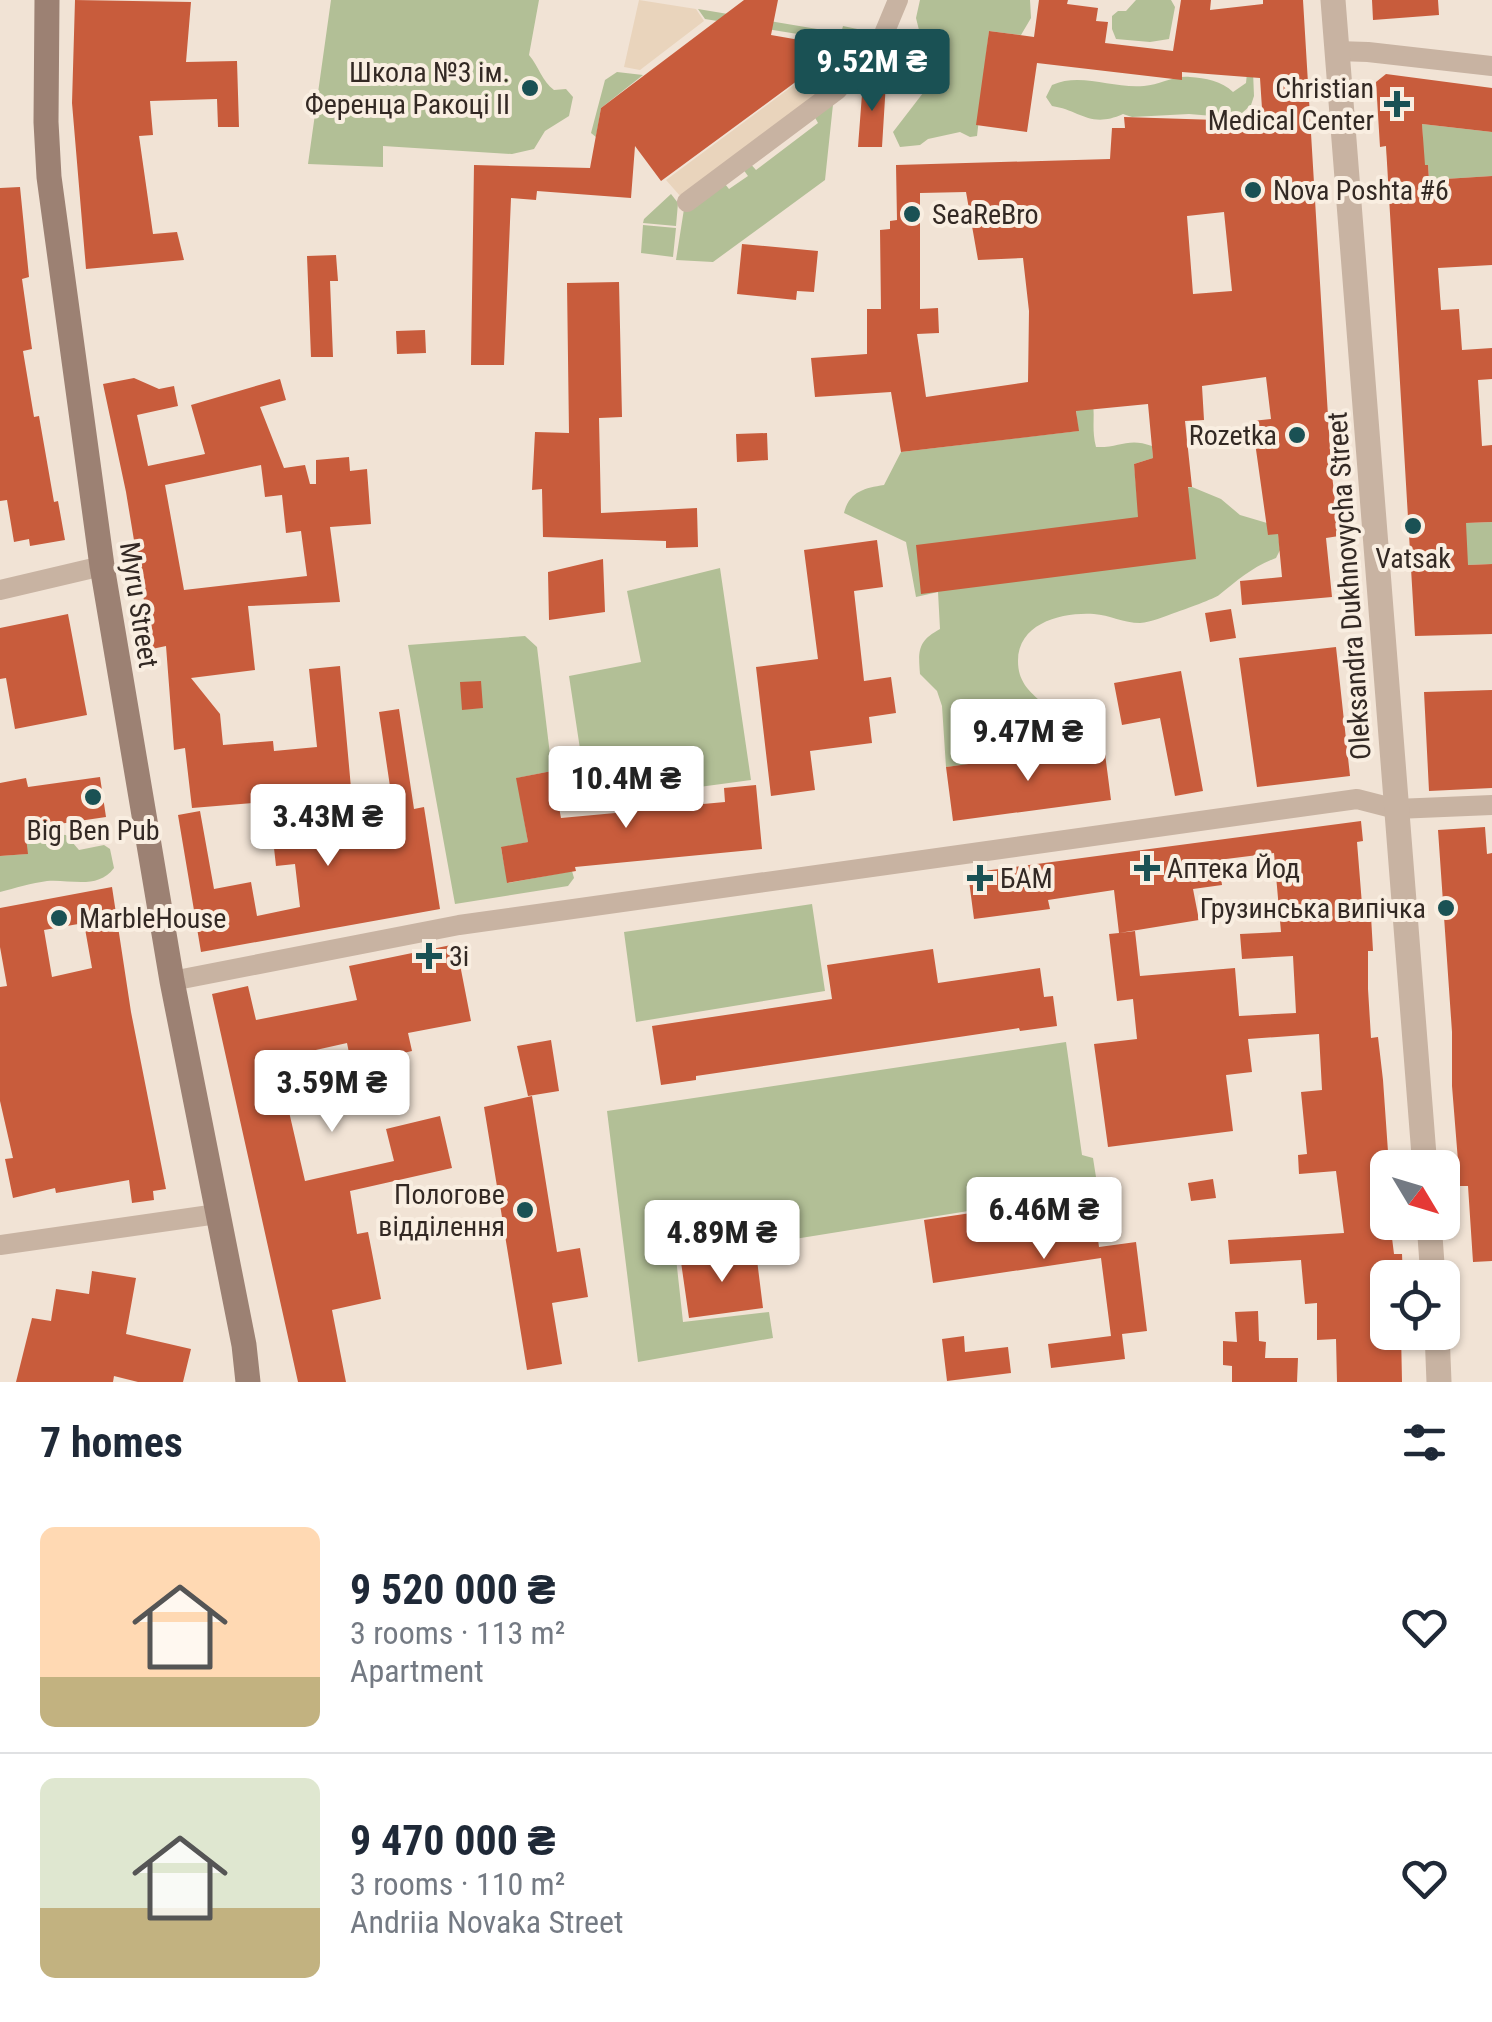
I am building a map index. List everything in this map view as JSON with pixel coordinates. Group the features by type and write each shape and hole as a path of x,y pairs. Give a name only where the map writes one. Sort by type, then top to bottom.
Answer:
{"main road":[{"name":"Myru Street","path":"47,0 46,122 50,176 102,566 172,981 248,1382"}],"street":[{"path":"687,202 836,90 883,36 898,0"},
{"name":"Oleksandra Dukhnovycha Street","path":"1333,0 1424,1150"},
{"path":"1337,52 1492,66"},
{"path":"0,590 102,566"},
{"path":"172,981 459,925 1357,799 1396,809 1492,806"},
{"path":"0,1245 217,1214"},
{"path":"1438,1350 1440,1382"}],"green space":[{"path":"331,0 539,0 529,55 554,90 566,89 573,97 569,116 545,131 534,149 512,154 383,146 383,167 308,164"},
{"path":"920,0 1030,0 1031,18 1021,35 989,31 977,136 960,132 900,147 893,132 923,93 920,87 933,79 931,54 940,44 919,30 916,18"},
{"path":"1136,0 1171,0 1175,7 1169,39 1116,39 1112,16 1126,11"},
{"path":"698,9 841,33 843,26 881,34 872,46 705,19"},
{"path":"1253,71 1251,105 1242,113 1225,117 1123,114 1093,119 1052,106 1046,97 1052,85 1063,81 1144,86 1184,77 1213,81 1233,92 1246,83 1247,73"},
{"path":"617,72 643,75 601,108 596,137 591,133 605,80"},
{"path":"834,95 825,180 713,262 676,260 684,209 721,179 729,189 748,176 740,165 747,160 756,170 818,123 812,112"},
{"path":"1422,124 1492,132 1492,176 1429,180 1428,165 1388,167 1386,146 1423,144"},
{"path":"671,194 678,203 676,226 643,223 644,219"},
{"path":"643,225 676,228 673,257 641,253"},
{"path":"1073,376 1092,400 1096,447 1136,442 1152,446 1153,458 1134,464 1137,496 1192,487 1221,499 1240,515 1267,523 1278,534 1280,550 1276,558 1252,570 1217,597 1158,619 1134,623 1082,614 1057,618 1034,628 1020,648 1020,676 1058,722 1058,752 946,767 942,706 937,691 920,674 919,666 923,642 940,629 938,592 916,597 906,542 844,513 858,492 884,485 901,452 1078,431"},
{"path":"1492,522 1492,564 1444,566 1466,523"},
{"path":"720,568 751,780 588,802 569,676 641,662 627,591"},
{"path":"525,636 537,647 552,771 517,778 528,842 501,848 508,883 572,871 574,878 568,886 455,904 408,645"},
{"path":"51,834 66,835 79,850 104,845 110,849 114,868 92,881 47,881 0,892 0,856 27,854 26,842"},
{"path":"812,904 825,991 636,1022 624,932"},
{"path":"1066,1042 1082,1155 1093,1158 1098,1190 676,1258 683,1322 769,1312 773,1338 638,1362 607,1111"}],"shaded area":[{"path":"639,0 696,9 704,21 640,70 624,67"},
{"path":"812,40 868,50 863,57 833,53 828,76 842,79 681,197 666,180 806,76"}],"building":[{"path":"75,0 191,2 186,62 237,61 239,127 218,127 217,99 150,101 153,135 139,136 153,234 177,232 184,260 86,269 72,103"},
{"path":"744,0 778,0 771,35 811,42 805,75 661,181 635,146 631,198 537,191 536,200 511,198 504,365 471,365 474,165 590,168 601,108"},
{"path":"1039,0 1068,0 1067,4 1098,8 1096,21 1108,22 1105,43 1173,51 1181,0 1211,0 1210,10 1263,4 1263,0 1303,0 1331,466 1339,536 1326,538 1332,597 1242,605 1240,581 1282,577 1278,534 1268,535 1252,421 1271,419 1266,377 1202,386 1204,420 1185,421 1196,559 921,594 916,545 1138,517 1134,464 1153,458 1148,404 1076,411 1079,431 901,452 891,392 815,397 811,358 867,354 867,309 881,309 880,230 890,229 890,221 897,220 896,165 1110,159 1112,128 1125,128 1124,117 1217,120 1218,126 1263,124 1260,78 1182,72 1182,80 1037,63 1027,132 976,125 989,31 1034,37","holes":["966,192 978,260 1023,258 1029,311 1028,382 926,397 917,334 939,333 938,308 920,309 920,193","1224,212 1232,291 1193,294 1187,216"]},
{"path":"1372,0 1438,0 1439,15 1373,20"},
{"path":"1386,74 1492,88 1492,132 1422,124 1429,180 1492,176 1492,265 1438,268 1441,310 1459,309 1462,350 1492,348 1492,379 1478,380 1482,446 1492,445 1492,522 1466,523 1468,565 1492,564 1492,634 1415,636 1386,146 1380,147 1376,82"},
{"path":"863,81 886,82 882,147 858,147"},
{"path":"20,187 29,277 22,279 32,349 23,351 34,417 39,416 65,540 30,546 29,539 14,542 7,500 0,501 0,188"},
{"path":"742,244 818,251 814,292 797,291 796,300 737,294"},
{"path":"336,255 338,281 330,281 333,357 311,357 307,256"},
{"path":"619,282 622,417 599,418 601,513 697,508 698,547 666,548 666,541 543,537 542,489 532,490 535,432 569,433 567,283"},
{"path":"425,330 426,353 397,354 396,331"},
{"path":"134,378 159,389 174,386 178,406 137,415 148,466 205,454 191,405 280,379 286,400 260,407 284,468 305,465 310,484 316,484 316,460 349,457 350,471 367,469 371,524 330,527 340,602 248,606 255,670 191,678 220,714 223,745 273,741 274,751 317,747 309,669 340,666 351,788 277,794 278,801 192,808 185,748 174,750 166,646 152,649 103,384","holes":["261,465 265,497 282,495 286,533 301,531 307,576 184,590 165,485"]},
{"path":"767,433 768,460 737,462 736,434"},
{"path":"877,540 883,587 854,591 864,681 891,677 896,713 869,717 872,743 810,751 815,790 771,796 756,667 818,659 804,550"},
{"path":"603,559 605,612 549,620 548,572"},
{"path":"1231,609 1236,638 1210,642 1205,613"},
{"path":"68,614 87,715 15,729 6,678 0,679 0,628"},
{"path":"1336,647 1350,776 1257,787 1239,658"},
{"path":"1181,671 1203,791 1175,796 1160,718 1122,725 1114,683"},
{"path":"481,681 483,708 462,710 460,682"},
{"path":"1492,690 1492,788 1429,791 1424,692"},
{"path":"399,709 414,809 424,807 440,909 201,952 178,815 200,811 214,889 251,882 257,916 300,907 295,864 276,866 274,848 325,841 325,835 356,831 352,805 392,800 379,712"},
{"path":"1104,746 1111,800 953,821 946,767"},
{"path":"552,771 561,818 637,811 636,797 669,794 670,807 725,802 724,788 756,785 762,849 575,867 576,871 507,883 501,847 528,842 516,778"},
{"path":"100,777 106,817 25,829 28,854 0,856 0,783 26,778 28,787"},
{"path":"1361,821 1363,841 1357,842 1363,917 1371,916 1373,951 1368,951 1371,1038 1378,1037 1388,1150 1370,1150 1370,1240 1392,1240 1394,1254 1402,1254 1402,1260 1370,1260 1370,1350 1401,1350 1402,1382 1337,1382 1336,1339 1317,1340 1317,1303 1305,1304 1301,1260 1230,1264 1228,1240 1344,1233 1336,1171 1299,1174 1298,1155 1307,1154 1301,1092 1322,1090 1319,1034 1248,1039 1252,1072 1226,1075 1233,1131 1108,1147 1094,1044 1137,1039 1133,999 1117,1001 1109,934 1119,933 1114,890 1048,900 1050,909 974,919 968,873","holes":["1274,853 1281,932 1240,934 1242,959 1293,956 1296,1013 1239,1016 1235,968 1140,976 1135,931 1119,933 1199,920 1193,889 1222,885 1220,870 1228,869 1226,859"]},
{"path":"1485,827 1487,854 1492,853 1492,1261 1473,1262 1468,1186 1460,1186 1438,830"},
{"path":"112,887 131,1012 166,1189 153,1191 154,1200 132,1203 129,1180 56,1193 55,1188 13,1198 5,1159 13,1158 0,1101 0,987 7,986 0,947 0,908","holes":["84,923 92,968 52,977 44,930"]},
{"path":"456,944 471,1021 408,1033 412,1051 374,1060 379,1093 358,1097 347,1043 289,1056 296,1087 284,1090 305,1181 394,1161 386,1129 440,1116 452,1168 350,1191 357,1234 368,1232 381,1299 332,1310 346,1382 298,1382 212,994 248,986 256,1020 357,1000 349,966"},
{"path":"933,949 938,983 1040,968 1044,997 1053,996 1057,1026 1020,1031 1019,1028 696,1076 696,1080 661,1085 652,1026 832,999 827,965"},
{"path":"551,1040 559,1091 528,1096 517,1046"},
{"name":"Пологове відділення","path":"532,1096 557,1252 580,1248 588,1297 552,1303 562,1364 527,1370 484,1107"},
{"path":"1213,1179 1216,1198 1191,1201 1188,1183"},
{"path":"1092,1195 1099,1247 1136,1242 1147,1331 1122,1334 1125,1359 1051,1368 1048,1344 1111,1336 1101,1258 933,1283 924,1220"},
{"path":"756,1252 763,1308 689,1318 681,1262"},
{"path":"92,1271 136,1278 126,1334 191,1349 183,1382 138,1382 114,1376 113,1382 16,1382 32,1318 51,1321 56,1289 89,1294"},
{"path":"1258,1311 1259,1341 1266,1342 1265,1358 1298,1358 1297,1382 1232,1382 1232,1366 1223,1365 1223,1341 1237,1342 1235,1312"},
{"path":"964,1336 965,1352 1008,1347 1011,1373 947,1381 942,1339"}],"place":[{"name":"Школа №3 ім. Ференца Ракоці II","path":"530,88"},
{"name":"Christian Medical Center","path":"1397,104"},
{"name":"Nova Poshta #6","path":"1253,190"},
{"name":"SeaReBro","path":"912,214"},
{"name":"Rozetka","path":"1297,435"},
{"name":"Vatsak","path":"1413,526"},
{"name":"Big Ben Pub","path":"93,797"},
{"name":"Аптека Йод","path":"1147,868"},
{"name":"БАМ","path":"980,878"},
{"name":"Грузинська випічка","path":"1446,908"},
{"name":"MarbleHouse","path":"59,918"},
{"name":"3i","path":"429,956"},
{"name":"Пологове відділення","path":"525,1210"}]}
